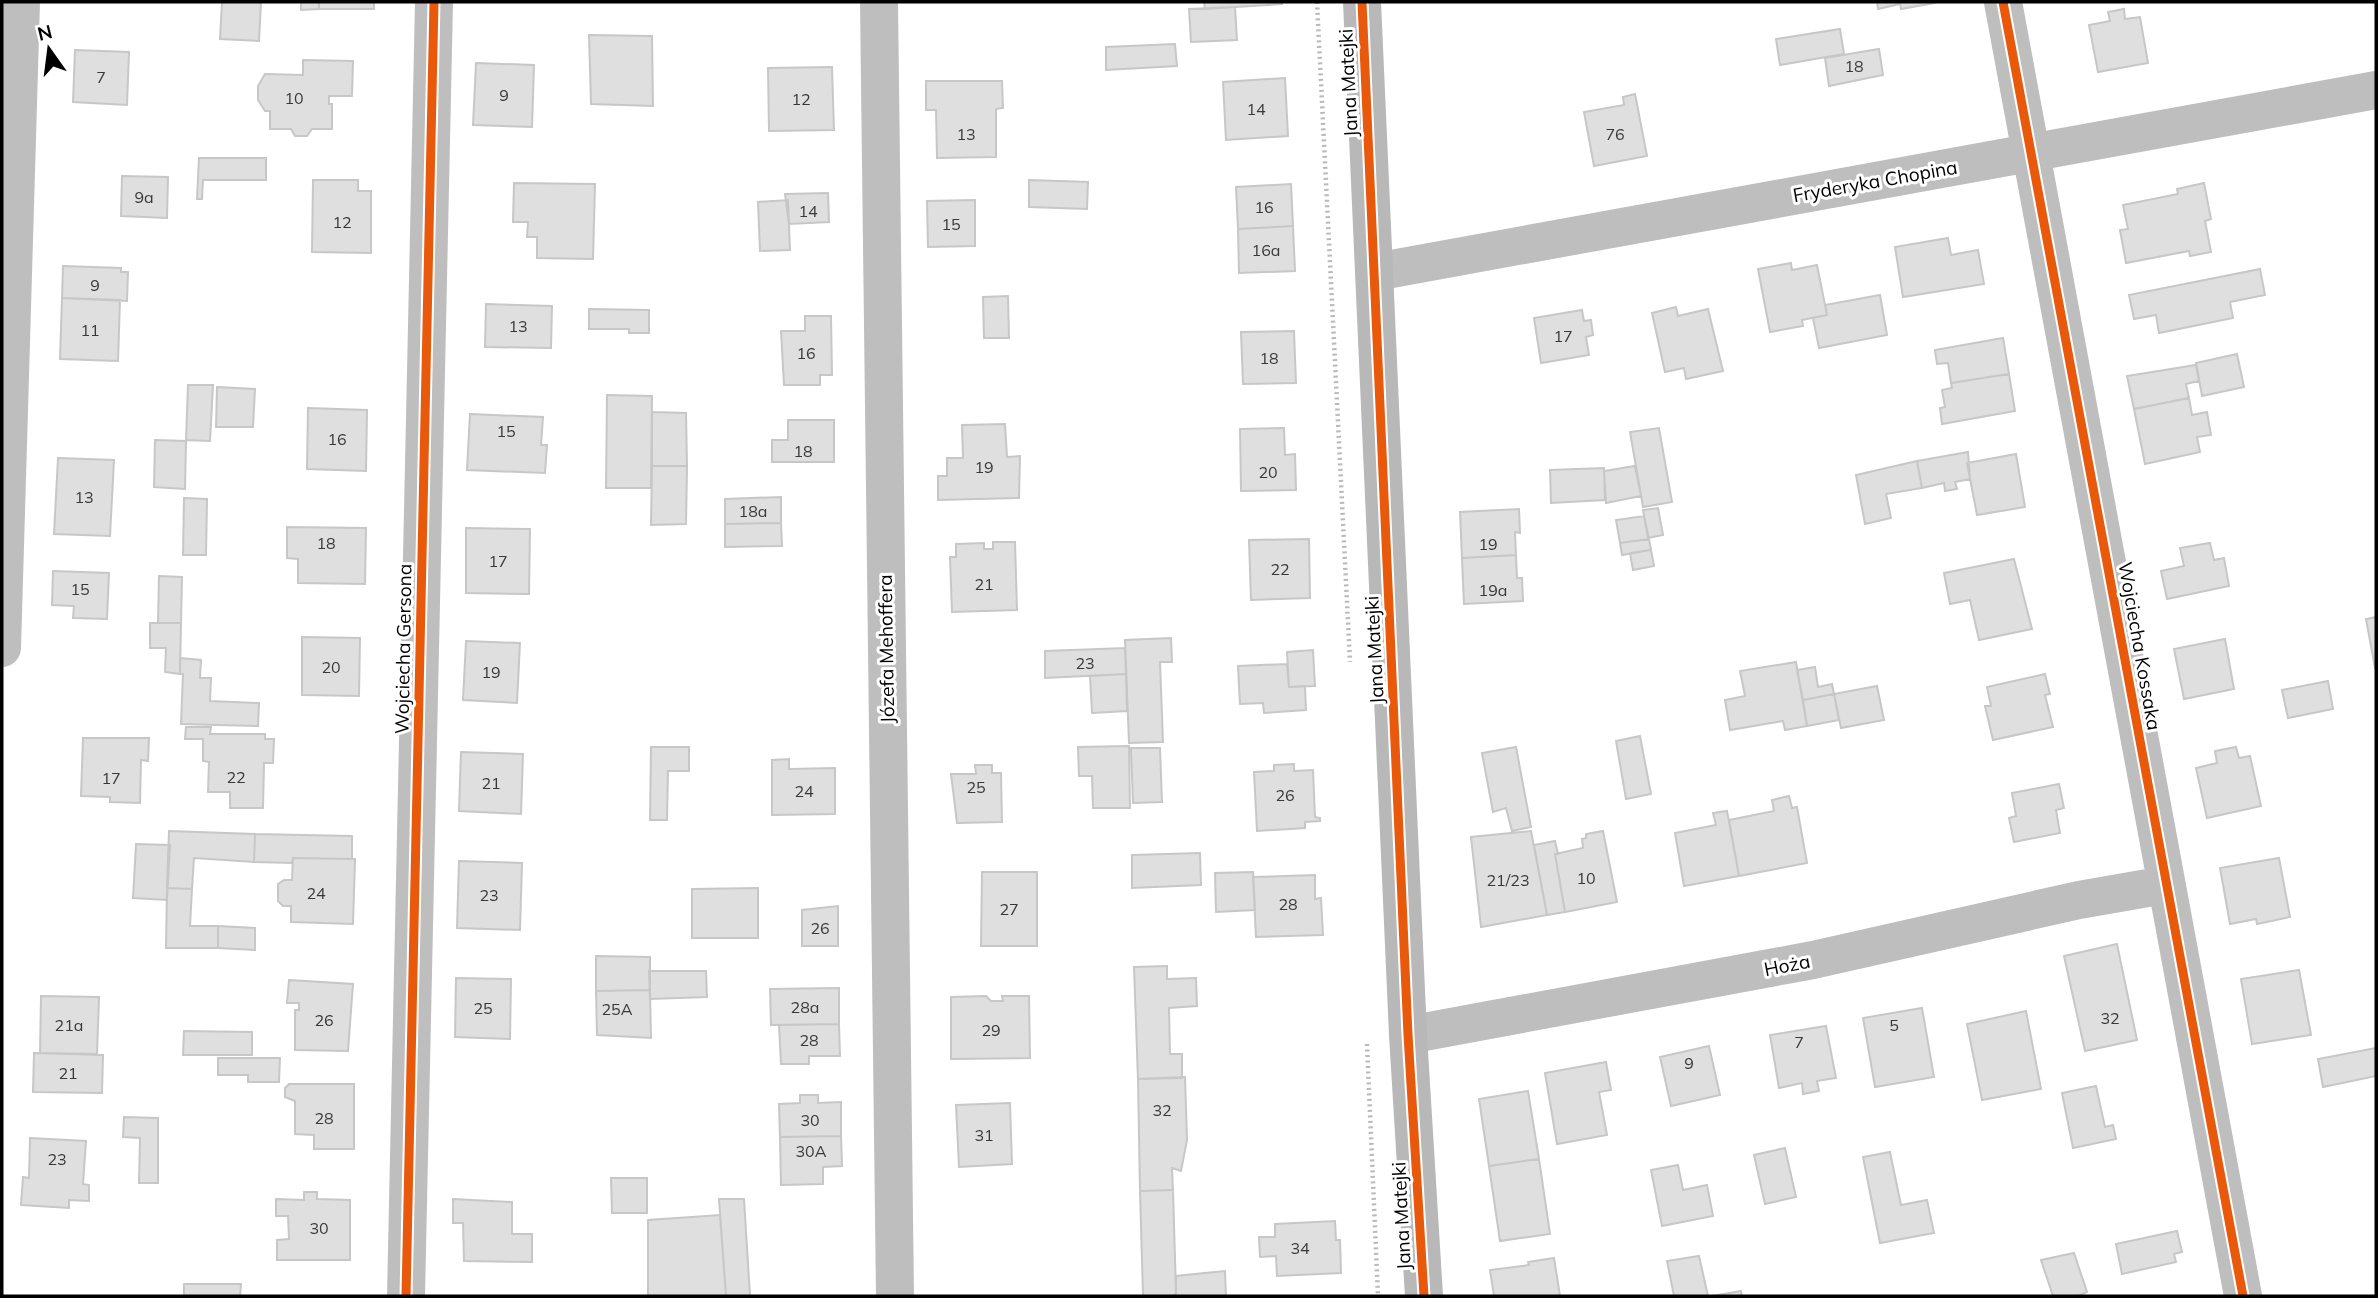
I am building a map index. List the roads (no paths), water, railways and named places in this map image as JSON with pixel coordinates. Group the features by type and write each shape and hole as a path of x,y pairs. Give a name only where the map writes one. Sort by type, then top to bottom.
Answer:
{"street":[{"path":"2,648 21,2"},
{"name":"Wojciecha Gersona","path":"407,1296 434,2"},
{"name":"Józefa Mehoffera","path":"879,2 894,1296"},
{"name":"Jana Matejki","path":"1362,2 1408,1035 1424,1296"},
{"name":"Wojciecha Kossaka","path":"2003,2 2243,1296"},
{"name":"Fryderyka Chopina","path":"1375,272 2376,90"},
{"name":"Hoża","path":"1408,1035 1813,960 2079,900 2165,885"}]}
